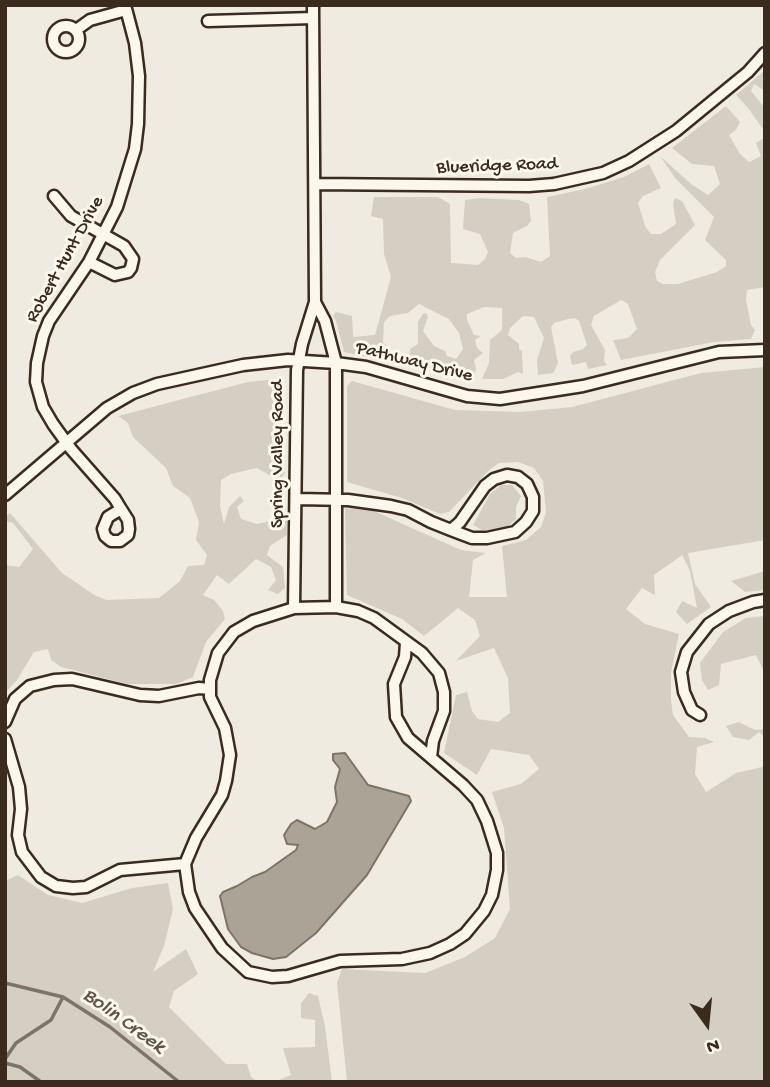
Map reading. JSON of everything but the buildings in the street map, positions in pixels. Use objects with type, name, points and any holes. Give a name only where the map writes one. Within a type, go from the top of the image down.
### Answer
[{"type":"street","name":"Spring Valley Road","points":[[294,608],[297,499],[295,396],[299,361],[315,302],[313,5]]},
{"type":"street","points":[[76,30],[90,20],[126,8]]},
{"type":"street","name":"Robert Hunt Drive","points":[[121,509],[66,441],[43,407],[36,382],[40,344],[49,321],[89,262],[128,179],[138,124],[139,76],[135,43],[126,8]]},
{"type":"street","points":[[208,20],[313,18]]},
{"type":"street","name":"Blueridge Road","points":[[315,184],[529,186],[554,184],[603,173],[629,161],[684,125],[748,72],[765,53]]},
{"type":"street","points":[[54,196],[71,216],[124,246],[131,254],[131,268],[123,274],[114,275],[89,262]]},
{"type":"street","name":"Spring Valley Road","points":[[315,302],[325,321],[337,363],[335,607]]},
{"type":"street","name":"Pathway Drive","points":[[5,495],[107,408],[157,384],[243,365],[299,361],[337,363],[366,367],[467,396],[500,399],[583,386],[719,352],[765,350]]},
{"type":"street","points":[[297,499],[391,506],[408,510],[451,530],[472,538],[502,537],[515,532],[533,511],[533,497],[527,484],[517,477],[507,475],[494,479],[485,486],[460,522],[451,530]]},
{"type":"street","points":[[700,715],[692,710],[684,692],[681,672],[687,652],[709,624],[729,611],[753,601],[765,600]]},
{"type":"street","points":[[406,642],[405,657],[394,684],[396,717],[408,738],[477,800],[494,838],[498,870],[492,895],[477,922],[450,944],[430,953],[402,959],[340,961],[280,977],[259,976],[248,972],[233,960],[211,935],[195,908],[184,864],[222,795],[229,767],[230,755],[225,728],[210,689],[213,664],[234,632],[272,614],[294,608],[335,607],[358,611],[374,618],[406,642],[432,662],[439,673],[443,685],[444,711],[433,741],[431,757]]},
{"type":"street","points":[[5,722],[15,699],[30,686],[54,680],[72,679],[140,695],[159,696],[200,688],[210,689]]},
{"type":"street","points":[[5,739],[19,787],[18,835],[22,852],[41,877],[56,886],[86,887],[120,870],[184,864]]},
{"type":"shaded area","points":[[765,70],[765,91],[754,84],[751,91],[765,108],[765,132],[736,95]]},
{"type":"shaded area","points":[[726,106],[740,122],[736,130],[729,135],[740,154],[749,162],[761,156],[756,143],[765,137],[765,287],[747,290],[746,300],[751,325],[755,330],[751,339],[714,342],[621,360],[613,340],[628,338],[637,329],[628,304],[621,300],[594,316],[591,325],[605,350],[604,361],[607,365],[588,369],[586,362],[572,365],[570,356],[573,352],[587,345],[579,321],[575,318],[568,319],[554,323],[551,327],[558,363],[555,370],[553,373],[538,375],[537,360],[544,338],[534,317],[523,316],[510,328],[508,335],[519,344],[522,351],[523,374],[518,372],[503,379],[482,379],[489,363],[490,340],[502,330],[502,308],[484,307],[467,314],[474,335],[481,336],[475,340],[477,348],[483,353],[474,360],[476,369],[473,379],[439,374],[430,368],[408,364],[410,349],[418,344],[418,322],[426,313],[428,317],[423,331],[434,346],[456,359],[463,349],[459,333],[449,319],[419,304],[408,313],[390,316],[384,322],[383,342],[391,350],[390,362],[344,352],[333,316],[336,312],[352,316],[353,337],[375,335],[391,277],[384,254],[383,219],[371,216],[374,197],[438,197],[450,204],[451,263],[478,265],[488,252],[480,234],[463,229],[465,200],[519,200],[529,204],[531,221],[513,233],[510,253],[516,258],[525,257],[541,262],[550,256],[547,197],[624,177],[649,164],[661,188],[643,196],[638,203],[645,226],[651,234],[661,234],[676,224],[673,204],[675,198],[682,201],[695,225],[660,260],[655,272],[657,281],[663,284],[678,284],[717,272],[726,266],[726,260],[705,240],[714,217],[675,178],[660,156],[691,184],[708,195],[720,184],[714,166],[692,164],[672,148]]},
{"type":"shaded area","points":[[765,367],[765,540],[688,553],[695,584],[711,607],[687,624],[676,612],[682,601],[697,608],[690,571],[682,555],[654,575],[655,595],[642,588],[626,609],[645,624],[679,634],[671,672],[673,715],[689,737],[705,738],[714,742],[697,747],[695,774],[706,792],[736,773],[765,764],[765,1082],[347,1082],[337,983],[342,969],[425,973],[465,957],[495,938],[510,909],[504,828],[492,792],[521,784],[539,769],[529,755],[491,749],[477,775],[444,753],[456,695],[467,692],[472,711],[478,719],[498,722],[510,713],[508,678],[494,648],[456,661],[480,636],[475,620],[458,608],[424,636],[402,619],[347,595],[345,508],[374,511],[461,550],[486,553],[473,560],[469,597],[507,597],[502,546],[526,540],[541,527],[546,512],[543,481],[534,468],[518,462],[499,463],[449,512],[440,514],[402,498],[347,482],[347,386],[352,381],[455,410],[520,412],[572,407],[701,373]]},
{"type":"shaded area","points":[[268,380],[284,386],[281,427],[285,473],[279,481],[257,468],[231,474],[221,480],[220,506],[224,524],[229,507],[240,496],[244,501],[237,507],[241,519],[257,524],[287,517],[287,535],[270,546],[267,555],[283,567],[285,588],[278,594],[268,590],[276,580],[271,567],[256,559],[229,584],[217,575],[203,595],[214,600],[223,611],[225,619],[206,642],[193,677],[176,684],[127,684],[61,667],[51,660],[48,649],[34,652],[17,680],[5,693],[5,565],[19,567],[33,549],[13,523],[5,521],[5,517],[10,513],[62,573],[96,596],[107,600],[159,598],[180,581],[188,566],[204,565],[207,555],[196,540],[199,522],[190,498],[173,486],[166,468],[133,437],[128,423],[118,416],[248,382]]},
{"type":"shaded area","points":[[501,485],[512,485],[521,496],[516,507],[516,519],[505,529],[482,530],[473,525],[490,494]]},
{"type":"shaded area","points":[[765,571],[765,590],[745,592],[731,581]]},
{"type":"shaded area","points":[[765,616],[765,674],[756,655],[721,664],[719,685],[708,690],[702,680],[700,663],[723,632],[746,618]]},
{"type":"shaded area","points":[[739,722],[755,730],[765,729],[765,737],[759,732],[749,740],[733,737],[726,726]]},
{"type":"shaded area","points":[[345,753],[368,785],[409,796],[411,801],[367,875],[316,933],[286,957],[273,959],[252,953],[241,947],[228,929],[220,896],[223,892],[265,872],[296,850],[298,845],[287,844],[284,835],[291,824],[297,820],[315,829],[327,822],[337,802],[335,787],[340,769],[333,760],[333,754]]},
{"type":"shaded area","points":[[18,875],[48,895],[82,903],[132,888],[168,883],[173,909],[164,946],[153,972],[186,949],[198,974],[174,991],[169,1007],[226,1064],[247,1064],[251,1077],[258,1082],[5,1082],[5,881]]},
{"type":"shaded area","points":[[309,993],[318,996],[332,1082],[274,1082],[291,1075],[283,1048],[315,1047],[315,1020],[301,1018],[301,1003]]},
{"type":"waterway","name":"Bolin Creek","points":[[5,983],[63,997],[110,1027],[179,1082]]},
{"type":"waterway","points":[[5,1059],[16,1043],[51,1020],[63,997]]},
{"type":"waterway","points":[[5,1063],[20,1067],[41,1082]]}]
